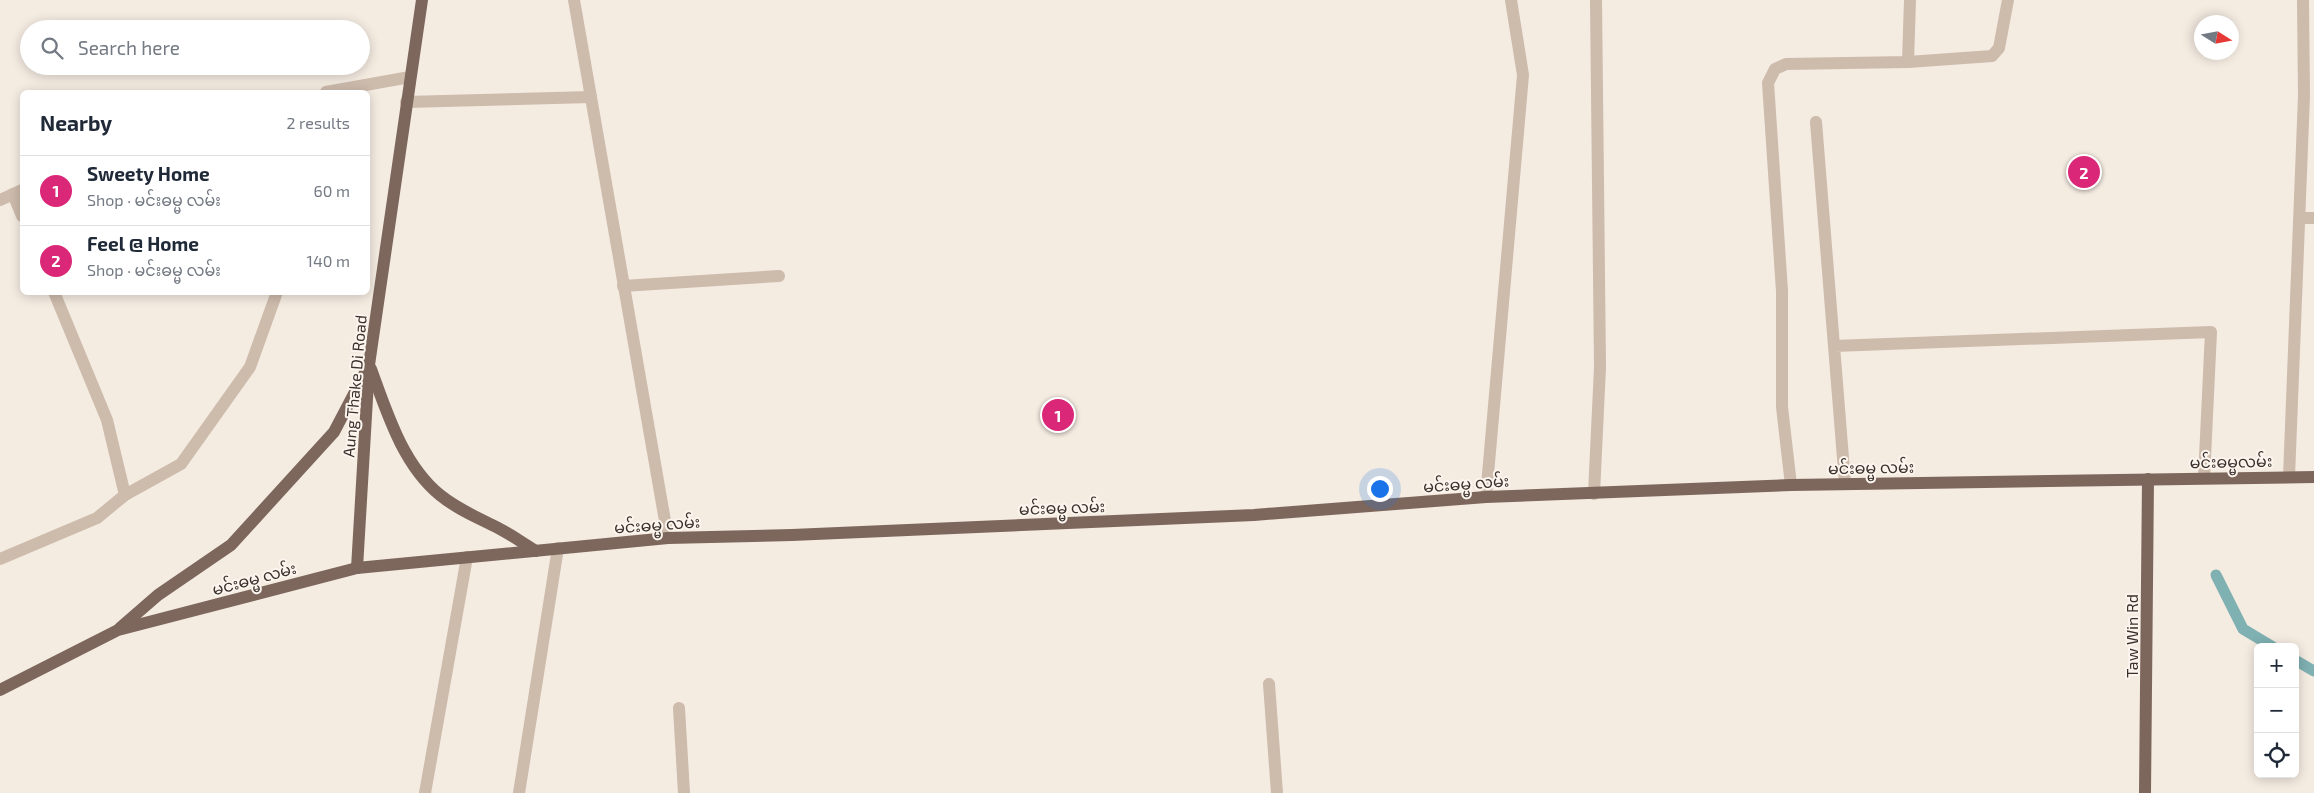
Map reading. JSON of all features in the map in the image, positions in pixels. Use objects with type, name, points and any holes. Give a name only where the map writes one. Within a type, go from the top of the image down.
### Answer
[{"type":"main road","name":"Aung Thake Di Road","points":[[357,568],[369,365],[422,0]]},
{"type":"main road","points":[[369,365],[394,431],[416,468],[439,494],[466,514],[491,524],[536,550]]},
{"type":"main road","points":[[118,630],[158,595],[231,545],[334,432],[369,365]]},
{"type":"main road","name":"မင်းဓမ္မလမ်း","points":[[2148,478],[2314,476]]},
{"type":"main road","name":"မင်းဓမ္မ လမ်း","points":[[0,690],[118,630],[357,568],[536,550],[668,538],[811,534],[1254,515],[1486,497],[1845,483],[2148,478]]},
{"type":"main road","name":"Taw Win Rd","points":[[2146,793],[2148,478]]},
{"type":"street","points":[[574,0],[668,538]]},
{"type":"street","points":[[1486,497],[1523,75],[1511,0]]},
{"type":"street","points":[[1594,494],[1600,367],[1596,0]]},
{"type":"street","points":[[1908,62],[1910,0]]},
{"type":"street","points":[[1792,485],[1782,407],[1782,291],[1768,83],[1775,69],[1786,64],[1908,62],[1992,56],[1999,48],[2008,0]]},
{"type":"street","points":[[2289,477],[2304,96],[2303,0]]},
{"type":"street","points":[[337,90],[410,77]]},
{"type":"street","points":[[406,102],[591,97]]},
{"type":"street","points":[[1816,122],[1845,483]]},
{"type":"street","points":[[0,200],[18,192]]},
{"type":"street","points":[[2300,218],[2314,218]]},
{"type":"street","points":[[624,286],[779,276]]},
{"type":"street","points":[[55,295],[107,420],[125,495]]},
{"type":"street","points":[[0,559],[97,518],[125,495],[181,464],[250,367],[276,295]]},
{"type":"street","points":[[1834,346],[2211,332],[2204,478]]},
{"type":"street","points":[[519,793],[558,548]]},
{"type":"street","points":[[425,793],[467,557]]},
{"type":"street","points":[[1269,684],[1276,793]]},
{"type":"street","points":[[679,708],[684,793]]},
{"type":"waterway","points":[[2216,575],[2243,629],[2266,643]]},
{"type":"waterway","points":[[2299,662],[2314,671]]},
{"type":"place","name":"Feel @ Home","points":[[2084,172]]},
{"type":"place","name":"Sweety Home","points":[[1058,415]]}]
